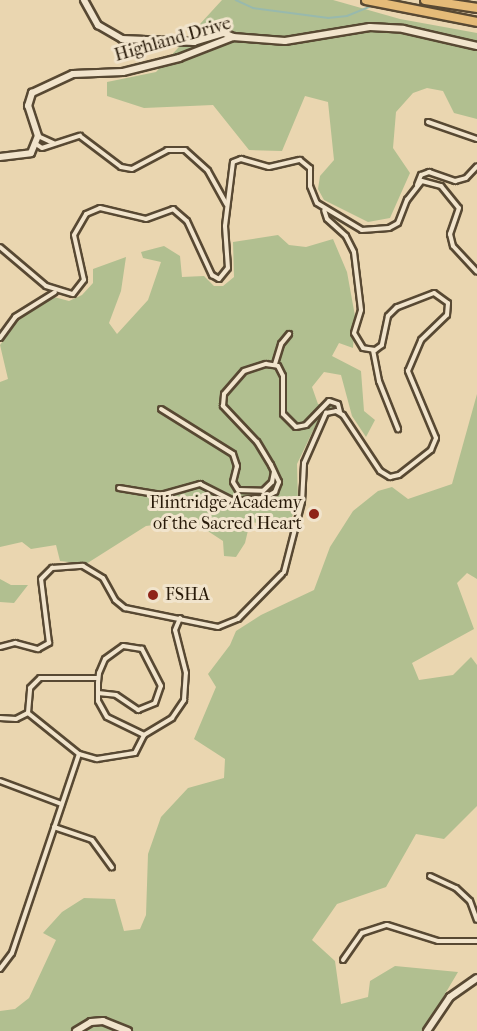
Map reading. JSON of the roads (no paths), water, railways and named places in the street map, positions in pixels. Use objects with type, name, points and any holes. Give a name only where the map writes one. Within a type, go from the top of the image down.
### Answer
[{"type":"highway","points":[[366,0],[418,13],[477,22]]},
{"type":"highway","points":[[425,0],[477,8]]},
{"type":"street","points":[[84,0],[98,25],[122,39],[173,43],[224,33],[233,37]]},
{"type":"street","name":"Highland Drive","points":[[38,136],[29,99],[46,83],[73,74],[123,72],[179,58],[233,37],[285,41],[386,27],[477,46]]},
{"type":"street","points":[[428,122],[477,139]]},
{"type":"street","points":[[0,157],[31,153],[38,136],[53,143]]},
{"type":"street","points":[[36,144],[42,148],[80,136],[121,167],[132,169],[167,150],[185,150],[208,171],[227,205]]},
{"type":"street","points":[[0,247],[56,292],[73,294],[82,287],[84,272],[74,234],[86,214],[100,208],[139,219],[177,210],[206,254],[212,275],[224,277],[228,256],[227,205],[233,162],[241,159],[269,167],[300,160],[310,168],[312,193],[324,210],[327,219],[346,236],[354,252],[360,310],[355,338],[363,348],[373,350],[382,345],[390,312],[430,293],[445,299],[447,315],[421,340],[408,371],[435,427],[434,445],[399,475],[390,477],[380,471],[340,413],[338,404],[329,401],[306,425],[292,424],[283,414],[283,376],[275,364],[280,344],[289,334]]},
{"type":"street","points":[[324,210],[342,216],[362,230],[389,228],[401,219],[421,175],[429,172],[454,181],[466,178],[477,166]]},
{"type":"street","points":[[417,185],[432,181],[457,203],[459,212],[451,240],[462,259],[477,272]]},
{"type":"street","points":[[0,338],[15,317],[56,292]]},
{"type":"street","points":[[373,350],[379,381],[398,429]]},
{"type":"street","points":[[119,488],[161,495],[195,483],[230,500],[254,500],[268,497],[277,489],[274,471],[256,442],[228,415],[222,402],[241,373],[275,364]]},
{"type":"street","points":[[161,409],[233,454],[237,466],[233,482],[238,490],[263,491],[272,482],[274,471]]},
{"type":"street","points":[[0,647],[15,644],[38,649],[47,645],[50,638],[42,579],[48,569],[68,565],[83,566],[102,578],[125,608],[226,626],[283,573],[302,502],[304,463],[324,416],[333,411],[340,413]]},
{"type":"street","points":[[28,713],[79,754],[98,759],[132,754],[140,748],[144,735],[172,718],[184,699],[186,673],[175,630],[180,618]]},
{"type":"street","points":[[98,693],[116,694],[141,710],[155,703],[161,690],[146,656],[132,645],[113,650],[102,664],[98,693],[99,706],[107,717],[144,735]]},
{"type":"street","points":[[28,713],[30,688],[37,679],[99,678]]},
{"type":"street","points":[[0,718],[16,720],[28,713]]},
{"type":"street","points":[[0,969],[12,953],[79,754]]},
{"type":"street","points":[[0,781],[62,804]]},
{"type":"street","points":[[54,827],[92,840],[112,868]]},
{"type":"street","points":[[430,876],[456,888],[470,901],[477,920]]},
{"type":"street","points":[[343,960],[362,933],[387,925],[438,941],[477,941]]},
{"type":"street","points":[[426,1031],[450,997],[477,978]]},
{"type":"street","points":[[76,1031],[91,1022],[103,1021],[128,1031]]},
{"type":"waterway","points":[[236,0],[253,8],[328,18],[347,16],[374,5]]},
{"type":"place","name":"Flintridge Academy of the Sacred Heart","points":[[314,514]]},
{"type":"place","name":"FSHA","points":[[153,595]]}]
